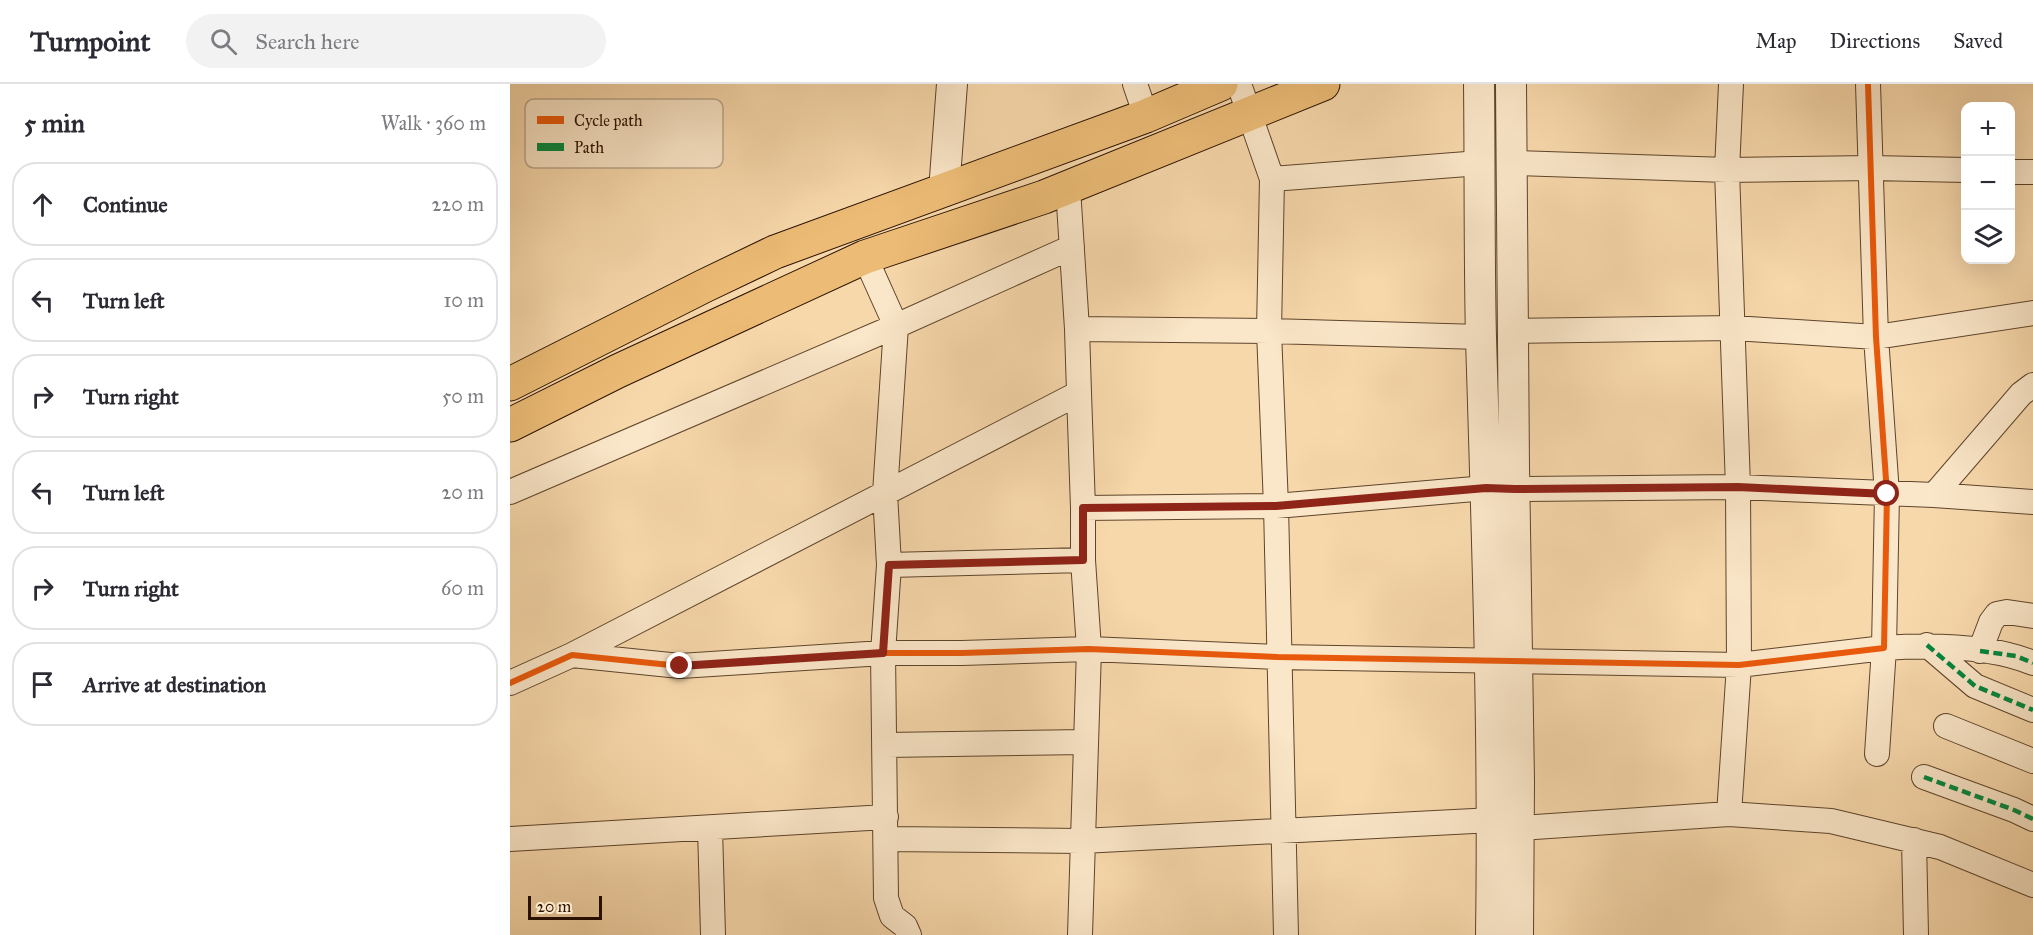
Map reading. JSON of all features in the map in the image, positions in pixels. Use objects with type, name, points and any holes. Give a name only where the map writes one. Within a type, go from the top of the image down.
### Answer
[{"type":"main road","points":[[510,384],[775,252],[1146,116],[1221,84]]},
{"type":"main road","points":[[510,425],[618,371],[865,257],[1068,188],[1244,99],[1323,84]]},
{"type":"street","points":[[944,191],[952,84]]},
{"type":"street","points":[[1134,84],[1146,116]]},
{"type":"street","points":[[1479,84],[1481,337],[1500,489],[1506,824],[1518,935]]},
{"type":"street","points":[[1500,489],[1513,331],[1511,84]]},
{"type":"street","points":[[1729,814],[1739,664],[1738,487],[1727,170],[1731,84]]},
{"type":"street","points":[[1868,84],[1876,337],[1887,494],[1884,648],[1877,754]]},
{"type":"street","points":[[1244,99],[1272,179],[1269,331],[1276,506],[1286,935]]},
{"type":"street","points":[[1272,179],[1480,163]]},
{"type":"street","points":[[1513,163],[1727,170],[1872,168],[1961,170]]},
{"type":"street","points":[[2015,172],[2033,172]]},
{"type":"street","points":[[1068,188],[1077,329],[1083,560],[1089,649],[1080,935]]},
{"type":"street","points":[[510,492],[896,326],[1072,247]]},
{"type":"street","points":[[865,257],[896,326],[885,493],[889,565],[883,653],[886,745],[886,898],[892,916],[905,926],[909,935]]},
{"type":"street","points":[[1513,331],[1734,328],[1876,337],[2033,313]]},
{"type":"street","points":[[1077,329],[1269,331],[1481,337]]},
{"type":"street","points":[[1934,495],[2020,394],[2033,385]]},
{"type":"street","points":[[510,683],[572,655],[1079,393]]},
{"type":"street","points":[[1083,508],[1276,506],[1500,489],[1738,487],[1934,495],[2033,502]]},
{"type":"street","points":[[889,565],[1083,560]]},
{"type":"street","points":[[1980,651],[1996,614],[2007,612],[2033,616]]},
{"type":"street","points":[[572,655],[680,666],[883,653],[1089,649],[1278,657],[1739,664],[1928,645],[2016,656],[2033,663]]},
{"type":"street","points":[[1928,645],[1975,686],[2033,710]]},
{"type":"street","points":[[1946,726],[2033,761]]},
{"type":"street","points":[[886,745],[1085,742]]},
{"type":"street","points":[[1924,777],[2033,819]]},
{"type":"street","points":[[510,839],[710,828],[886,828],[1082,841],[1729,814],[1831,820],[1940,847],[2033,885]]},
{"type":"street","points":[[1491,935],[1506,824]]},
{"type":"street","points":[[710,828],[713,935]]},
{"type":"street","points":[[1914,840],[1916,935]]},
{"type":"marked path","points":[[1927,645],[1975,686],[2033,710]]},
{"type":"marked path","points":[[1980,651],[2016,656],[2033,663]]},
{"type":"marked path","points":[[1924,777],[2033,819]]},
{"type":"cycle path","points":[[510,683],[572,655],[680,666],[883,653],[1089,649],[1278,657],[1739,665],[1884,648],[1887,494],[1876,337],[1868,84]]},
{"type":"route","points":[[680,666],[883,653],[889,565],[1083,560],[1083,508],[1276,506],[1486,488],[1738,487],[1887,494]]}]
